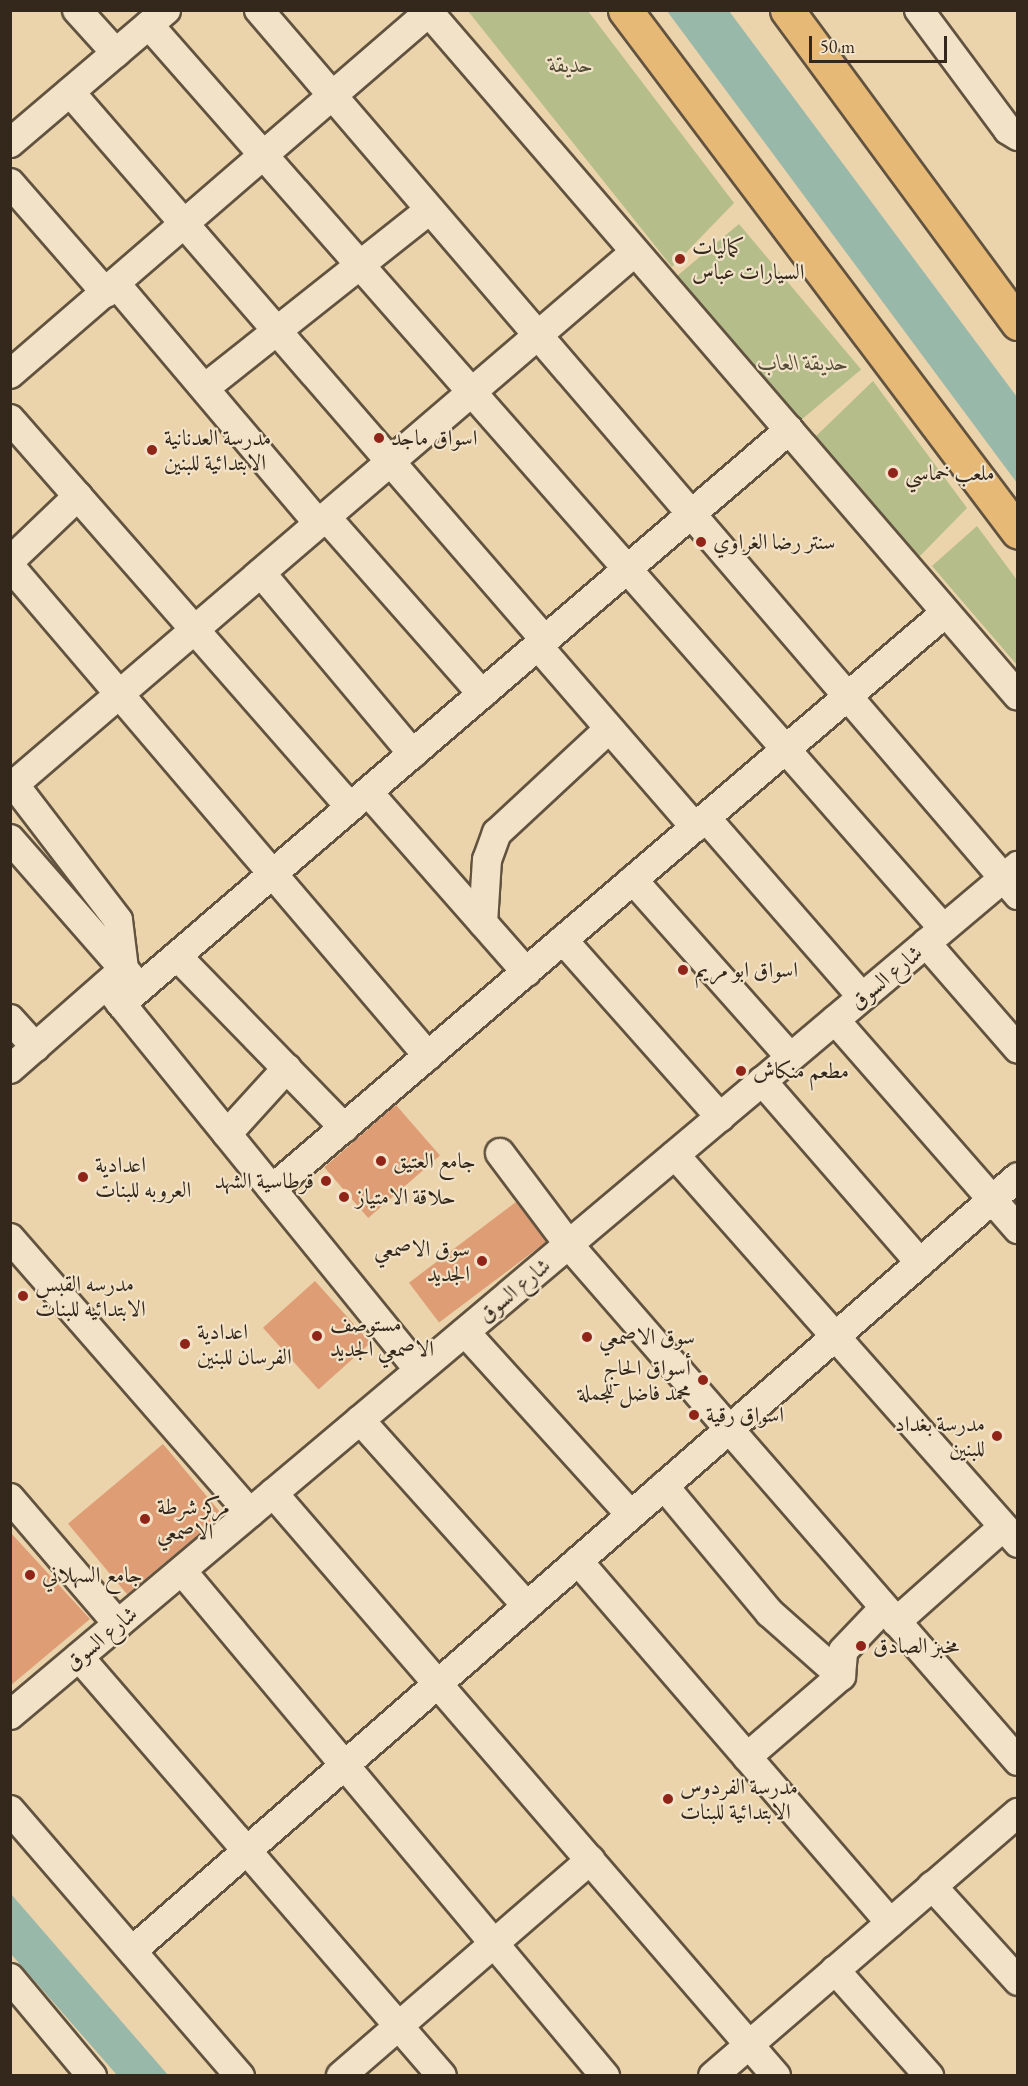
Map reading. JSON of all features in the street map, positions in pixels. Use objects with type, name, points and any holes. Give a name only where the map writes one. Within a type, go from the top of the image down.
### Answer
[{"type":"main road","points":[[625,10],[1017,532]]},
{"type":"main road","points":[[787,10],[1017,323]]},
{"type":"street","points":[[77,10],[116,53]]},
{"type":"street","points":[[259,10],[847,697],[1013,880]]},
{"type":"street","points":[[919,10],[1012,123]]},
{"type":"street","points":[[10,374],[428,11],[1017,696]]},
{"type":"street","points":[[10,143],[157,18],[263,156],[786,749],[934,936],[1017,1049]]},
{"type":"street","points":[[70,92],[186,223],[276,331],[392,461],[609,729],[862,997]]},
{"type":"street","points":[[10,183],[206,387],[322,520],[482,694]]},
{"type":"street","points":[[206,387],[429,210]]},
{"type":"street","points":[[123,986],[118,920],[16,775],[120,694],[635,252]]},
{"type":"street","points":[[10,419],[196,629],[359,800],[483,923],[526,972]]},
{"type":"street","points":[[10,1069],[35,1047],[123,986],[177,956],[789,430]]},
{"type":"street","points":[[10,561],[78,496]]},
{"type":"street","points":[[10,566],[428,1056]]},
{"type":"street","points":[[261,573],[412,754]]},
{"type":"street","points":[[272,1189],[945,613]]},
{"type":"street","points":[[483,923],[487,860],[497,833],[609,729]]},
{"type":"street","points":[[10,839],[123,986],[227,1134],[419,1370]]},
{"type":"street","points":[[633,880],[790,1057]]},
{"type":"street","name":"شارع السوق","points":[[10,1715],[934,936],[1013,880]]},
{"type":"street","points":[[563,940],[720,1117]]},
{"type":"street","points":[[177,956],[344,1128]]},
{"type":"street","points":[[10,1019],[35,1047]]},
{"type":"street","points":[[835,1020],[1017,1229]]},
{"type":"street","points":[[227,1134],[286,1068]]},
{"type":"street","points":[[762,1081],[920,1263]]},
{"type":"street","points":[[500,1153],[569,1245],[1017,1761]]},
{"type":"street","points":[[675,1155],[837,1335],[1010,1535],[890,1615],[843,1651],[841,1676],[747,1757]]},
{"type":"street","points":[[132,1951],[1017,1177]]},
{"type":"street","points":[[10,1239],[250,1513]]},
{"type":"street","points":[[465,1332],[631,1515]]},
{"type":"street","points":[[360,1420],[527,1606]]},
{"type":"street","points":[[664,1486],[770,1613],[841,1676]]},
{"type":"street","points":[[273,1493],[776,2076]]},
{"type":"street","points":[[10,1498],[118,1624]]},
{"type":"street","points":[[578,1561],[890,1923]]},
{"type":"street","points":[[182,1571],[605,2076]]},
{"type":"street","points":[[79,1657],[442,2076]]},
{"type":"street","points":[[10,1810],[240,2076]]},
{"type":"street","points":[[713,2076],[1017,1813]]},
{"type":"street","points":[[341,2076],[590,1860]]},
{"type":"street","points":[[933,1886],[1017,1981]]},
{"type":"street","points":[[835,1970],[928,2076]]},
{"type":"street","points":[[10,1978],[93,2076]]},
{"type":"green space","name":"حديقة","points":[[468,11],[588,11],[734,203],[672,267]]},
{"type":"green space","name":"حديقة العاب","points":[[739,224],[861,370],[798,422],[676,277]]},
{"type":"green space","name":"ملعب خماسي","points":[[873,381],[967,508],[918,558],[813,439]]},
{"type":"green space","points":[[977,526],[1017,580],[1017,665],[932,566]]},
{"type":"shaded area","points":[[667,11],[729,11],[1017,397],[1017,483]]},
{"type":"shaded area","points":[[10,1894],[168,2075],[117,2075],[11,1954]]},
{"type":"building","name":"جامع العتيق","points":[[396,1105],[440,1156],[368,1218],[324,1167]]},
{"type":"building","name":"سوق الاصمعي الجديد","points":[[516,1202],[546,1242],[439,1323],[409,1283]]},
{"type":"building","name":"مستوصف الاصمعي الجديد","points":[[315,1281],[371,1343],[319,1390],[263,1328]]},
{"type":"building","name":"مركز شرطة الاصمعي","points":[[163,1444],[222,1514],[127,1594],[68,1524]]},
{"type":"building","name":"جامع السهلاني","points":[[10,1532],[90,1619],[10,1686]]},
{"type":"place","name":"كماليات السيارات عباس","points":[[680,259]]},
{"type":"place","name":"اسواق ماجد","points":[[379,438]]},
{"type":"place","name":"مدرسة العدنانية الابتدائية للبنين","points":[[152,450]]},
{"type":"place","name":"ملعب خماسي","points":[[893,473]]},
{"type":"place","name":"سنتر رضا الغراوي","points":[[701,542]]},
{"type":"place","name":"اسواق ابو مريم","points":[[683,970]]},
{"type":"place","name":"مطعم منكاش","points":[[741,1071]]},
{"type":"place","name":"جامع العتيق","points":[[381,1161]]},
{"type":"place","name":"اعدادية العروبه للبنات","points":[[83,1177]]},
{"type":"place","name":"قرطاسية الشهد","points":[[326,1181]]},
{"type":"place","name":"حلاقة الامتياز","points":[[344,1197]]},
{"type":"place","name":"سوق الاصمعي الجديد","points":[[482,1261]]},
{"type":"place","name":"مدرسه القبس الابتدائيه للبنات","points":[[23,1296]]},
{"type":"place","name":"مستوصف الاصمعي الجديد","points":[[317,1336]]},
{"type":"place","name":"سوق الاصمعي","points":[[587,1337]]},
{"type":"place","name":"اعدادية الفرسان للبنين","points":[[185,1344]]},
{"type":"place","name":"أسواق الحاج محمد فاضل للجملة","points":[[703,1380]]},
{"type":"place","name":"اسواق رقية","points":[[694,1415]]},
{"type":"place","name":"مدرسة بغداد للبنين","points":[[997,1436]]},
{"type":"place","name":"مركز شرطة الاصمعي","points":[[145,1519]]},
{"type":"place","name":"جامع السهلاني","points":[[30,1575]]},
{"type":"place","name":"مخبز الصادق","points":[[861,1646]]},
{"type":"place","name":"مدرسة الفردوس الابتدائية للبنات","points":[[668,1799]]}]
